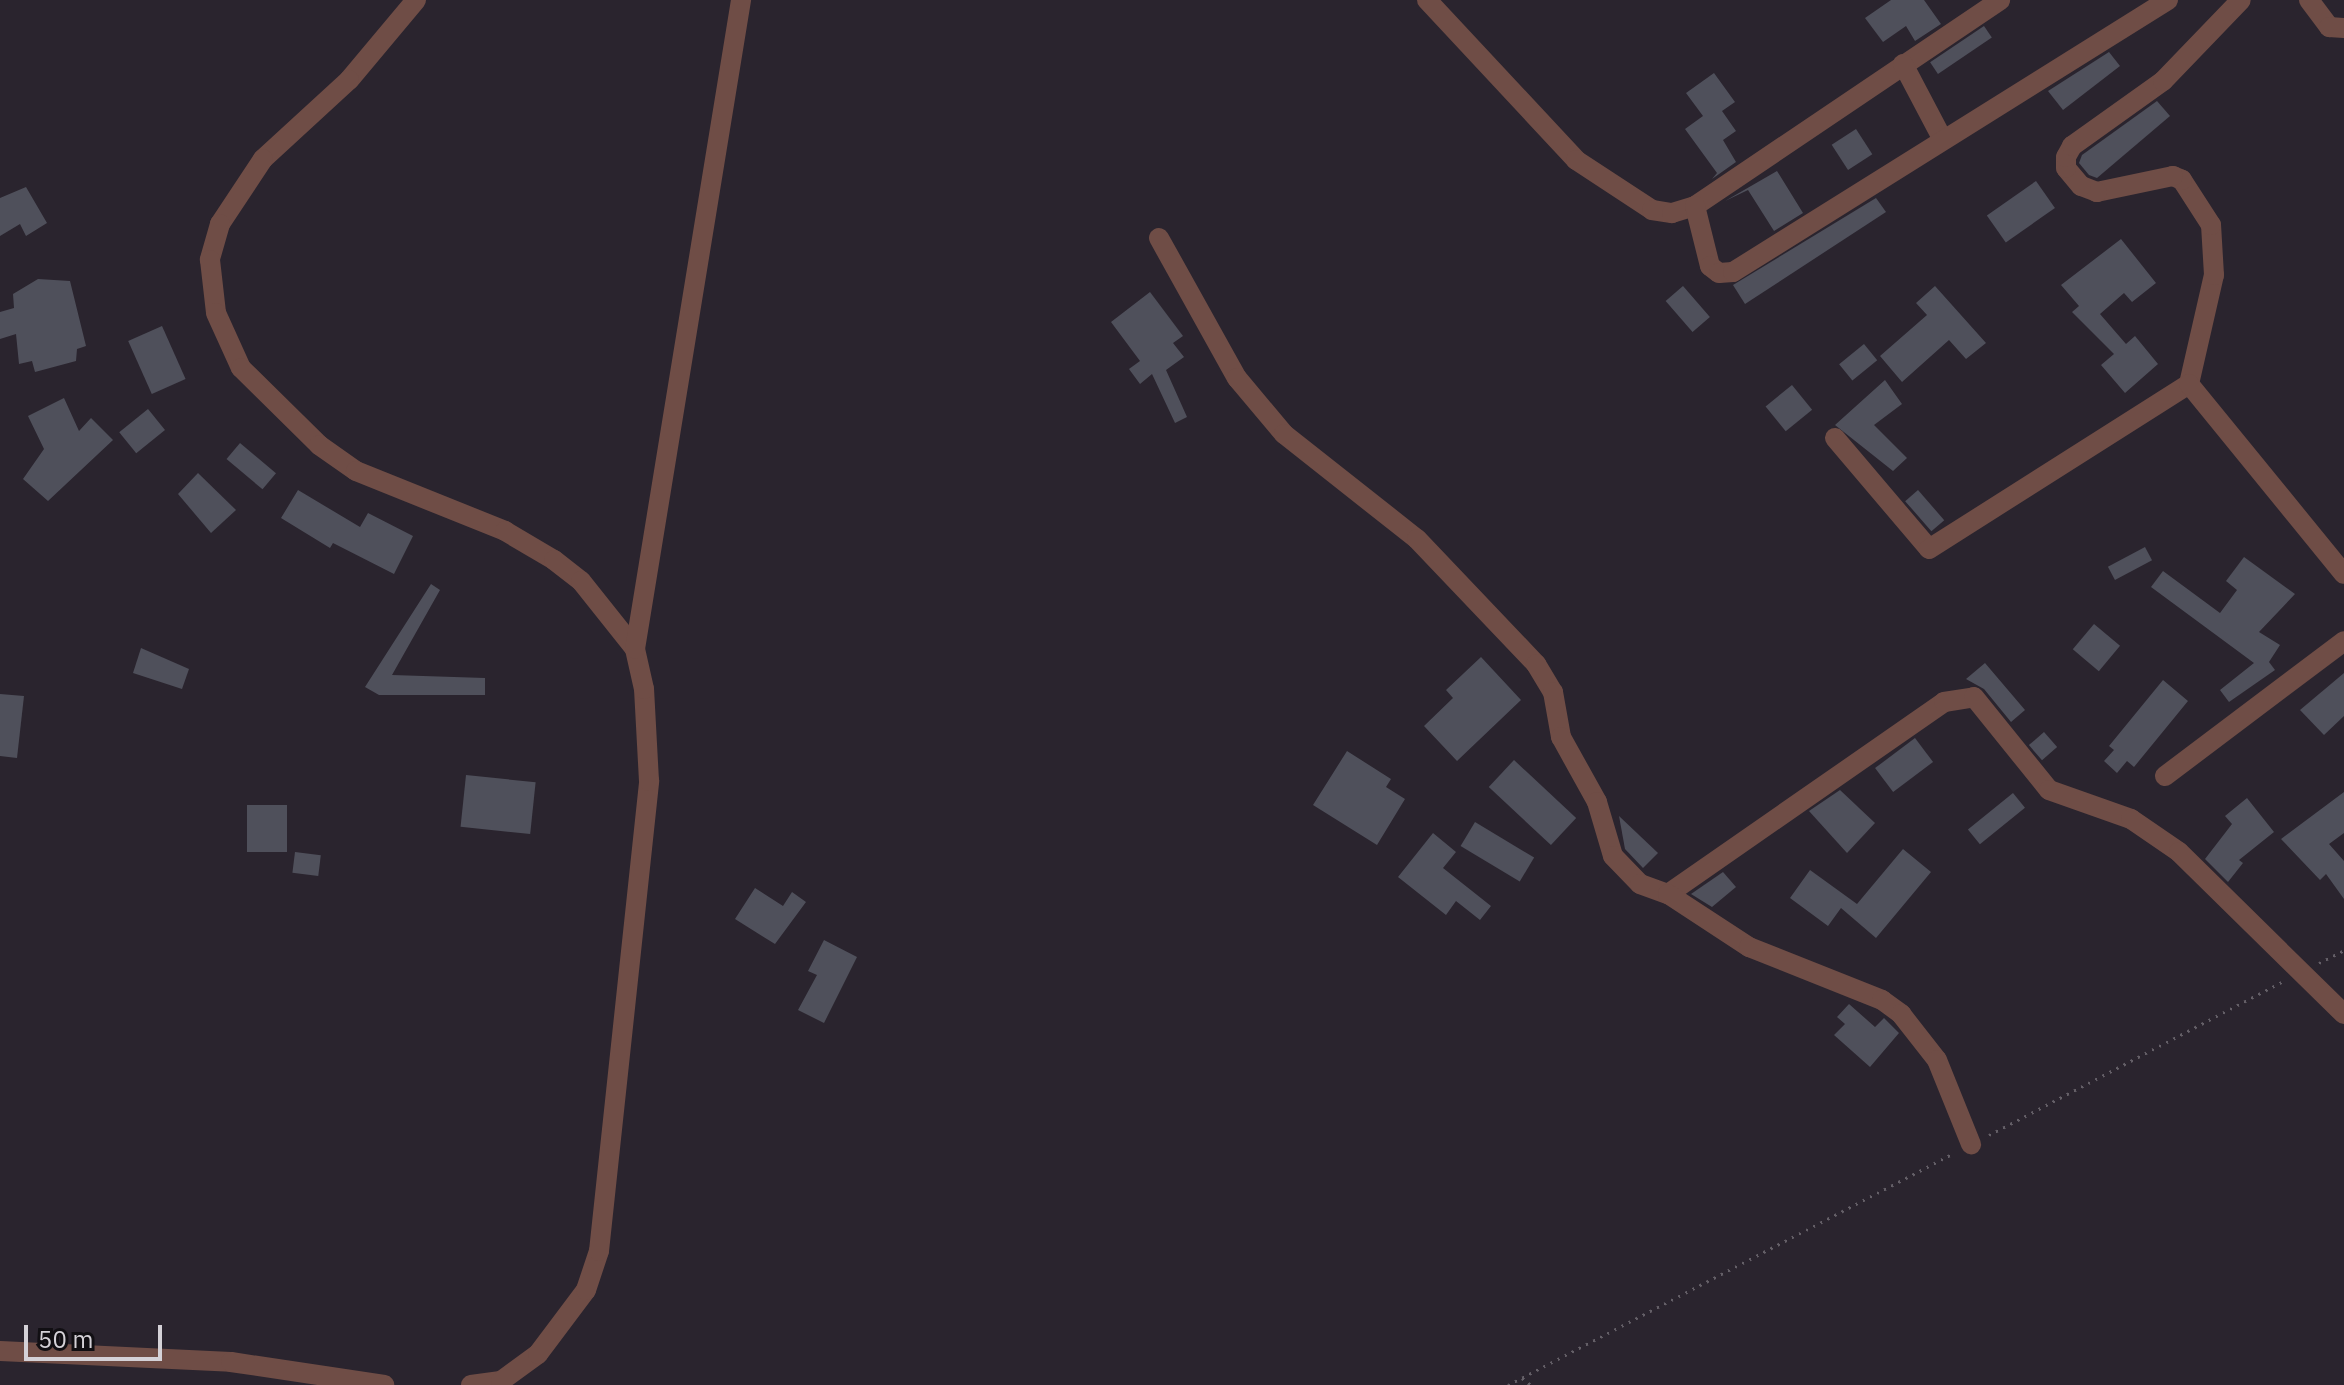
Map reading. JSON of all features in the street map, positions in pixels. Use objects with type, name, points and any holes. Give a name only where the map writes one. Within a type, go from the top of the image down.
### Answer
[{"type":"street","points":[[416,0],[349,80],[263,159],[220,224],[210,260],[216,313],[241,368],[319,445],[356,471],[505,531],[554,560],[581,581],[635,649]]},
{"type":"street","points":[[471,1385],[501,1381],[538,1354],[586,1290],[599,1251],[649,781],[644,689],[635,649],[741,0]]},
{"type":"street","points":[[1427,0],[1576,160],[1652,210],[1672,213],[1695,206],[2000,0]]},
{"type":"street","points":[[1695,206],[1710,266],[1719,273],[1733,272],[1942,138],[2168,0]]},
{"type":"street","points":[[1835,438],[1929,549],[2189,384],[2214,275],[2211,225],[2182,180],[2173,176],[2097,192],[2081,186],[2066,168],[2066,157],[2072,146],[2163,81],[2241,0]]},
{"type":"street","points":[[2309,0],[2329,27],[2344,28]]},
{"type":"street","points":[[1903,64],[1942,138]]},
{"type":"street","points":[[1159,238],[1237,378],[1284,434],[1417,539],[1536,664],[1553,692],[1561,737],[1597,802],[1613,856],[1640,884],[1668,894],[1749,947],[1882,1000],[1901,1014],[1937,1060],[1971,1144]]},
{"type":"street","points":[[2189,384],[2344,574]]},
{"type":"street","points":[[2165,776],[2344,641]]},
{"type":"street","points":[[1668,894],[1944,702],[1974,697],[2049,790],[2131,819],[2179,852],[2344,1014]]},
{"type":"street","points":[[0,1351],[231,1362],[384,1385]]},
{"type":"path","points":[[1508,1385],[2344,950]]},
{"type":"path","points":[[1522,1378],[1531,1385]]},
{"type":"building","points":[[1891,0],[1924,0],[1941,24],[1915,41],[1906,26],[1883,42],[1865,18]]},
{"type":"building","points":[[1984,26],[1992,38],[1938,74],[1930,62]]},
{"type":"building","points":[[2109,52],[2120,66],[2063,110],[2048,91]]},
{"type":"building","points":[[1714,73],[1735,102],[1722,111],[1736,131],[1723,140],[1736,162],[1712,179],[1717,173],[1685,129],[1703,116],[1686,93]]},
{"type":"building","points":[[2157,101],[2170,116],[2097,178],[2089,175],[2079,163],[2082,155]]},
{"type":"building","points":[[1856,129],[1872,154],[1848,170],[1832,145]]},
{"type":"building","points":[[1777,171],[1803,213],[1774,231],[1748,190],[1725,201]]},
{"type":"building","points":[[2036,181],[2055,208],[2006,242],[1987,215]]},
{"type":"building","points":[[26,187],[47,223],[26,236],[20,224],[0,236],[0,198]]},
{"type":"building","points":[[1876,198],[1886,212],[1745,304],[1733,285]]},
{"type":"building","points":[[2121,239],[2156,283],[2132,302],[2124,293],[2100,314],[2126,344],[2135,336],[2158,364],[2125,393],[2101,365],[2114,354],[2072,312],[2079,306],[2061,285]]},
{"type":"building","points":[[38,279],[70,281],[86,346],[77,349],[76,361],[35,372],[32,361],[19,364],[16,334],[0,339],[0,312],[14,308],[13,294]]},
{"type":"building","points":[[1683,286],[1710,317],[1693,332],[1666,301]]},
{"type":"building","points":[[1935,286],[1986,343],[1966,359],[1949,340],[1902,382],[1880,356],[1927,315],[1916,303]]},
{"type":"building","points":[[1150,292],[1183,336],[1173,343],[1184,357],[1166,370],[1187,417],[1175,423],[1152,374],[1140,384],[1129,369],[1140,361],[1111,322]]},
{"type":"building","points":[[162,326],[186,379],[152,394],[128,341]]},
{"type":"building","points":[[1864,344],[1877,360],[1852,380],[1839,364]]},
{"type":"building","points":[[1885,380],[1902,404],[1874,425],[1907,458],[1893,471],[1835,425]]},
{"type":"building","points":[[1792,385],[1812,410],[1786,431],[1766,406]]},
{"type":"building","points":[[64,398],[79,431],[91,418],[113,440],[48,501],[23,479],[44,449],[28,416]]},
{"type":"building","points":[[148,409],[165,430],[136,453],[119,432]]},
{"type":"building","points":[[240,443],[276,473],[263,489],[227,459]]},
{"type":"building","points":[[198,473],[236,510],[211,533],[178,494]]},
{"type":"building","points":[[298,490],[360,527],[368,513],[413,536],[394,574],[333,543],[330,548],[281,518]]},
{"type":"building","points":[[1918,490],[1944,520],[1931,531],[1905,501]]},
{"type":"building","points":[[2145,547],[2152,560],[2115,580],[2108,567]]},
{"type":"building","points":[[2244,557],[2295,594],[2259,632],[2280,645],[2269,662],[2275,670],[2229,702],[2220,690],[2254,663],[2151,587],[2163,571],[2220,613],[2237,590],[2226,581]]},
{"type":"building","points":[[431,584],[440,590],[392,675],[485,678],[485,695],[379,695],[365,687]]},
{"type":"building","points":[[2094,624],[2120,646],[2099,671],[2073,649]]},
{"type":"building","points":[[141,648],[189,669],[182,689],[133,673]]},
{"type":"building","points":[[1481,657],[1521,700],[1457,761],[1424,726],[1453,698],[1446,690]]},
{"type":"building","points":[[1985,663],[2025,710],[2011,722],[1984,689],[1966,679]]},
{"type":"building","points":[[2344,673],[2344,716],[2324,735],[2300,710]]},
{"type":"building","points":[[2163,680],[2188,701],[2134,767],[2127,761],[2117,773],[2104,761],[2114,750],[2109,746]]},
{"type":"building","points":[[0,694],[24,696],[17,758],[0,756]]},
{"type":"building","points":[[2044,732],[2057,747],[2042,760],[2029,745]]},
{"type":"building","points":[[1915,738],[1933,762],[1893,792],[1875,768]]},
{"type":"building","points":[[1347,751],[1391,779],[1386,787],[1405,799],[1377,845],[1313,805]]},
{"type":"building","points":[[1514,760],[1576,818],[1551,845],[1489,787]]},
{"type":"building","points":[[466,775],[536,782],[530,834],[461,827]]},
{"type":"building","points":[[1840,790],[1875,823],[1847,853],[1809,811]]},
{"type":"building","points":[[2344,792],[2344,833],[2329,844],[2344,861],[2344,899],[2326,874],[2320,880],[2281,839]]},
{"type":"building","points":[[2013,793],[2025,808],[1980,844],[1968,830]]},
{"type":"building","points":[[2247,798],[2274,832],[2239,860],[2243,863],[2228,882],[2205,859],[2232,824],[2225,816]]},
{"type":"building","points":[[247,805],[287,805],[287,852],[247,852]]},
{"type":"building","points":[[1619,816],[1658,853],[1643,868],[1625,849]]},
{"type":"building","points":[[1475,822],[1534,858],[1520,882],[1461,846]]},
{"type":"building","points":[[1433,833],[1456,852],[1443,868],[1491,906],[1480,920],[1456,901],[1446,915],[1398,877]]},
{"type":"building","points":[[1903,849],[1931,872],[1876,938],[1841,908],[1828,926],[1790,898],[1810,870],[1857,904]]},
{"type":"building","points":[[295,852],[321,855],[318,876],[292,873]]},
{"type":"building","points":[[1723,872],[1736,887],[1712,907],[1691,894]]},
{"type":"building","points":[[755,888],[783,906],[792,892],[806,902],[775,944],[735,919]]},
{"type":"building","points":[[824,940],[857,957],[824,1023],[798,1010],[817,975],[808,971]]},
{"type":"building","points":[[1849,1004],[1875,1027],[1884,1018],[1899,1033],[1870,1067],[1834,1035],[1845,1024],[1837,1017]]}]
